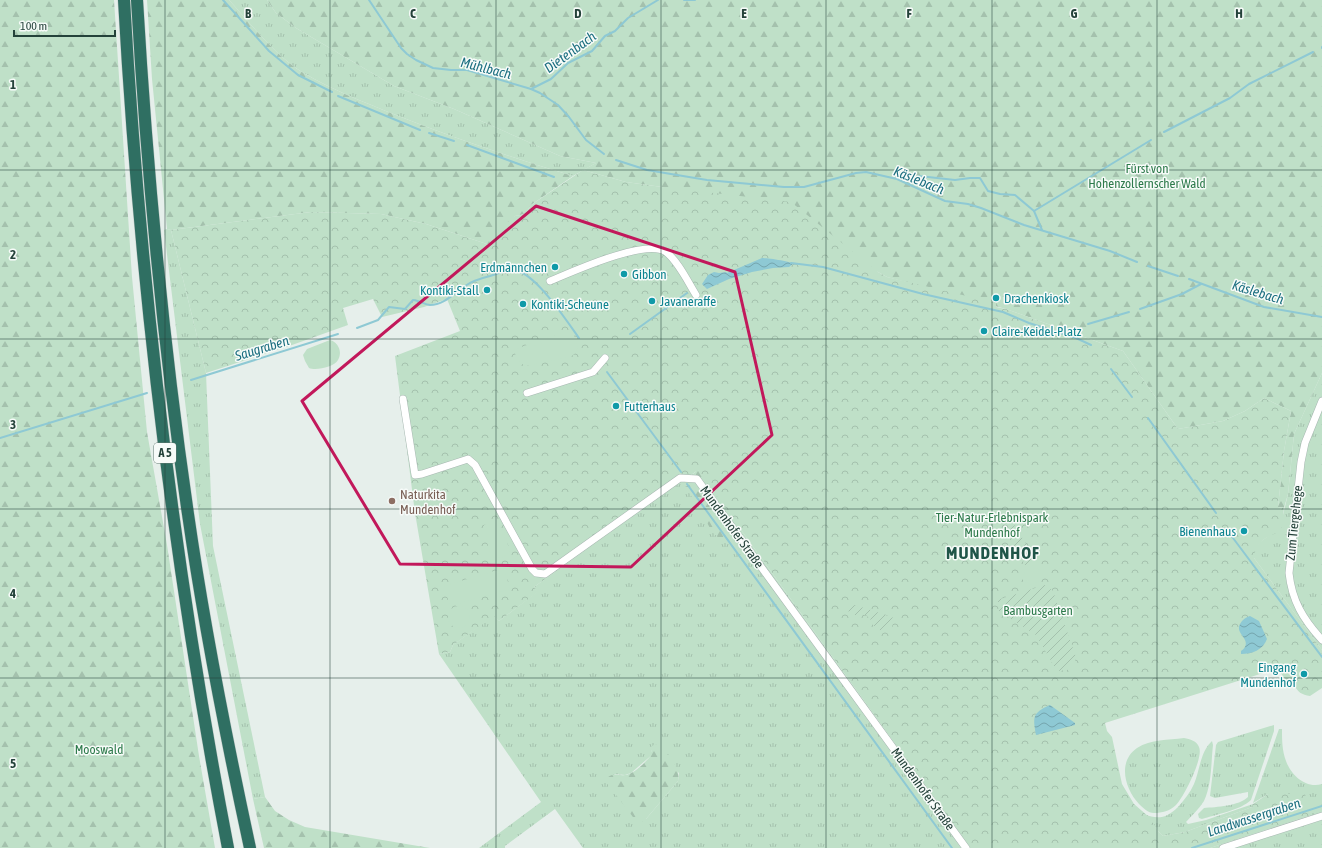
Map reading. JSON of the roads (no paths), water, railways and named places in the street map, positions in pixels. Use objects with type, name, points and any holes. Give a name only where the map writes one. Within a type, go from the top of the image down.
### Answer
[{"type":"highway","name":"A 5","points":[[124,0],[137,196],[158,398],[174,520],[198,678],[228,848]]},
{"type":"highway","name":"A 5","points":[[137,0],[154,244],[186,500],[214,670],[250,848]]},
{"type":"street","points":[[550,281],[600,261],[640,250],[658,249],[670,256],[696,295]]},
{"type":"street","points":[[527,393],[593,372],[605,358]]},
{"type":"street","name":"Mundenhofer Straße","points":[[403,399],[415,475],[468,459],[475,465],[532,569],[536,573],[545,574],[680,478],[697,479],[966,848]]},
{"type":"street","name":"Zum Tiergehege","points":[[1322,401],[1305,443],[1301,462],[1289,573],[1291,588],[1297,605],[1305,619],[1322,640]]},
{"type":"street","points":[[1223,848],[1322,816]]},
{"type":"water","points":[[762,258],[793,264],[789,267],[752,272],[729,279],[707,289],[702,284],[708,275],[714,272],[727,273]]},
{"type":"water","points":[[1250,616],[1259,621],[1267,639],[1263,646],[1257,651],[1241,654],[1241,651],[1245,648],[1246,644],[1240,632],[1239,625],[1243,620]]},
{"type":"water","points":[[1050,705],[1075,723],[1075,725],[1036,735],[1034,724],[1035,716],[1037,713]]},
{"type":"waterway","points":[[223,0],[269,51],[298,75],[332,92]]},
{"type":"waterway","name":"Mühlbach","points":[[369,0],[401,48],[416,60],[433,68],[467,70],[540,93],[558,105],[586,140],[604,154]]},
{"type":"waterway","name":"Dietenbach","points":[[531,89],[551,79],[568,63],[592,51],[605,36],[615,31],[628,18],[658,0]]},
{"type":"waterway","points":[[684,0],[695,0]]},
{"type":"waterway","points":[[1164,132],[1230,98],[1249,84],[1313,52]]},
{"type":"waterway","points":[[338,96],[420,130]]},
{"type":"waterway","points":[[429,133],[454,141]]},
{"type":"waterway","points":[[1034,211],[1151,140]]},
{"type":"waterway","points":[[467,145],[554,177]]},
{"type":"waterway","name":"Käslebach","points":[[616,160],[647,170],[707,180],[784,187],[804,187],[856,173],[866,172],[897,179],[945,201],[968,204],[981,208],[1024,225],[1110,251],[1137,262]]},
{"type":"waterway","name":"Mühlbach","points":[[909,184],[919,176],[955,180],[980,178],[988,191],[1000,194],[1015,195],[1034,211],[1042,230]]},
{"type":"waterway","points":[[791,263],[823,267],[923,294],[1003,312],[1029,323],[1076,338],[1091,345]]},
{"type":"waterway","name":"Käslebach","points":[[1148,266],[1178,276]]},
{"type":"waterway","points":[[357,328],[378,320],[389,307],[405,309],[413,300],[428,305],[440,303],[474,281],[501,272],[516,271],[527,276],[544,291],[579,338]]},
{"type":"waterway","name":"Käslebach","points":[[1189,279],[1264,307],[1322,317]]},
{"type":"waterway","points":[[1140,309],[1182,294],[1201,284]]},
{"type":"waterway","points":[[630,334],[687,293]]},
{"type":"waterway","points":[[1088,324],[1129,312]]},
{"type":"waterway","name":"Saugraben","points":[[191,380],[338,334]]},
{"type":"waterway","points":[[1111,369],[1132,397]]},
{"type":"waterway","points":[[607,372],[681,472]]},
{"type":"waterway","name":"Saugraben","points":[[0,438],[147,393]]},
{"type":"waterway","points":[[1148,418],[1216,513]]},
{"type":"waterway","points":[[687,484],[952,848]]},
{"type":"waterway","points":[[1230,534],[1322,657]]},
{"type":"waterway","name":"Landwassergraben","points":[[1192,848],[1322,806]]},
{"type":"place","name":"Erdmännchen","points":[[555,267]]},
{"type":"place","name":"Gibbon","points":[[624,274]]},
{"type":"place","name":"Kontiki-Stall","points":[[487,290]]},
{"type":"place","name":"Drachenkiosk","points":[[996,298]]},
{"type":"place","name":"Javaneraffe","points":[[652,301]]},
{"type":"place","name":"Kontiki-Scheune","points":[[523,304]]},
{"type":"place","name":"Claire-Keidel-Platz","points":[[984,331]]},
{"type":"place","name":"Futterhaus","points":[[616,406]]},
{"type":"place","name":"Naturkita Mundenhof","points":[[392,501]]},
{"type":"place","name":"Bienenhaus","points":[[1244,531]]},
{"type":"place","name":"Eingang Mundenhof","points":[[1304,674]]},
{"type":"district","name":"MUNDENHOF","points":[[993,553]]},
{"type":"park label","name":"Fürst von Hohenzollernscher Wald","points":[[1147,176]]},
{"type":"park label","name":"Tier-Natur-Erlebnispark Mundenhof","points":[[992,524]]},
{"type":"park label","name":"Bambusgarten","points":[[1038,610]]},
{"type":"park label","name":"Mooswald","points":[[99,749]]}]
